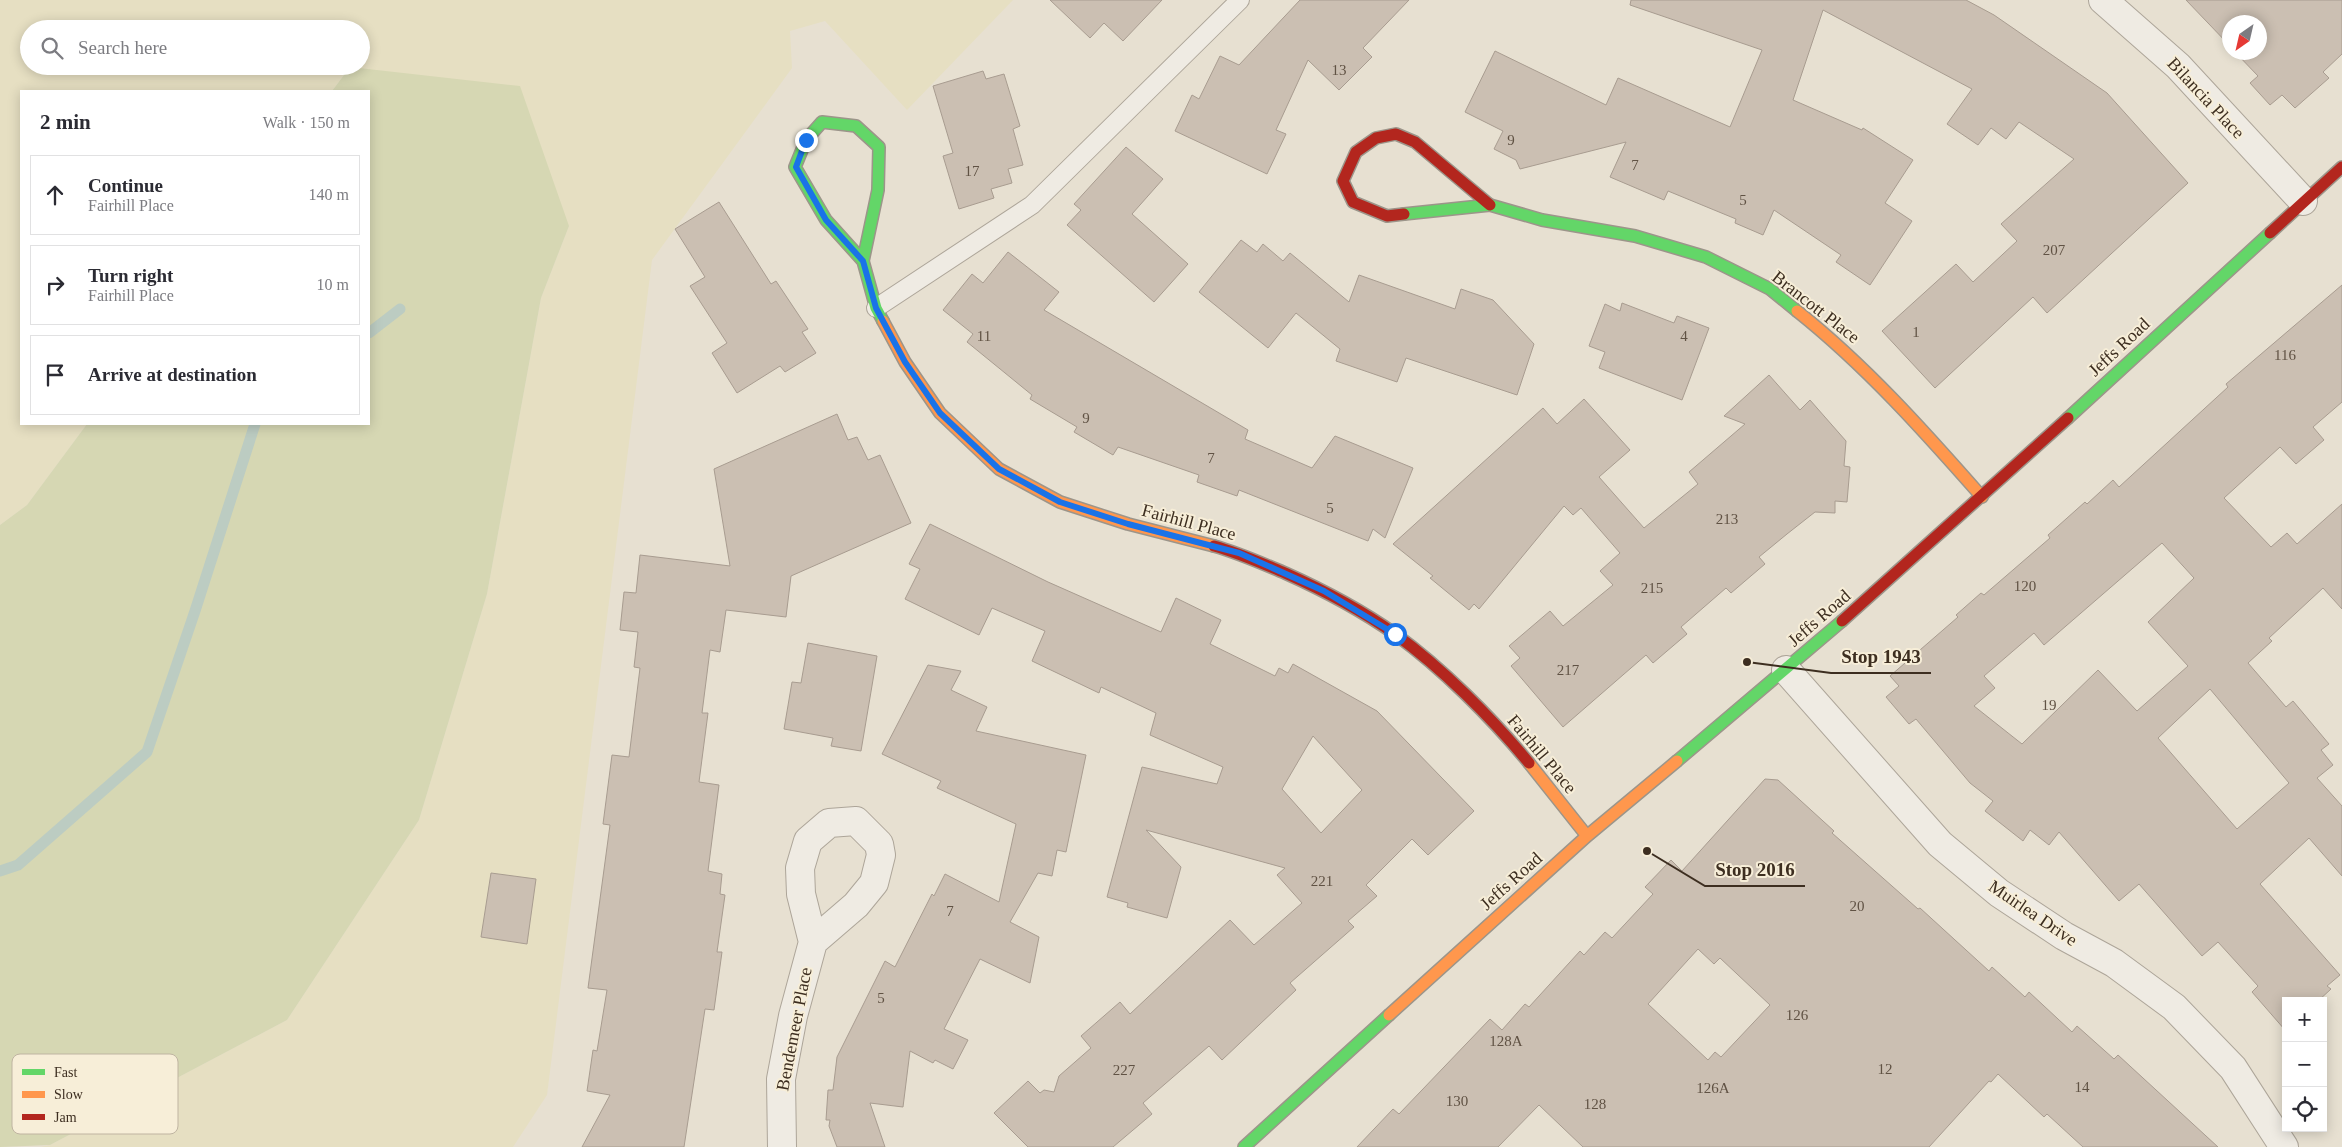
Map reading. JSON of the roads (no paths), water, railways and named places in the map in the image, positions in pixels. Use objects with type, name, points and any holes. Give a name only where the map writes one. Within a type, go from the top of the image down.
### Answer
[{"type":"street","name":"Bilancia Place","points":[[2103,0],[2178,66],[2303,201]]},
{"type":"street","name":"Fairhill Place","points":[[863,261],[878,195],[881,167],[879,147],[856,126],[822,122],[806,140],[796,167],[826,220],[863,261],[876,308],[905,362],[940,413],[999,469],[1060,502],[1128,524],[1239,553],[1324,591],[1395,634],[1453,683],[1509,739],[1587,836]]},
{"type":"street","name":"Brancott Place","points":[[1490,205],[1415,142],[1396,134],[1376,138],[1356,152],[1344,180],[1353,202],[1387,216],[1490,205],[1542,220],[1635,236],[1706,258],[1770,289],[1829,336],[1898,402],[1982,497]]},
{"type":"street","name":"Jeffs Road","points":[[1249,1145],[1587,836],[1786,670],[1982,497],[2342,167]]},
{"type":"street","name":"Muirlea Drive","points":[[1786,670],[1940,844],[1999,894],[2064,936],[2114,963],[2174,1008],[2233,1068],[2284,1147]]},
{"type":"street","name":"Bendemeer Place","points":[[782,1147],[781,1079],[794,1016],[813,942]]},
{"type":"lane","points":[[876,308],[1032,204],[1240,0]]},
{"type":"waterway","points":[[370,332],[400,309]]},
{"type":"waterway","points":[[0,871],[18,865],[147,752],[255,425]]},
{"type":"place","name":"Stop 1943","points":[[1747,662]]},
{"type":"place","name":"Stop 2016","points":[[1647,851]]}]
